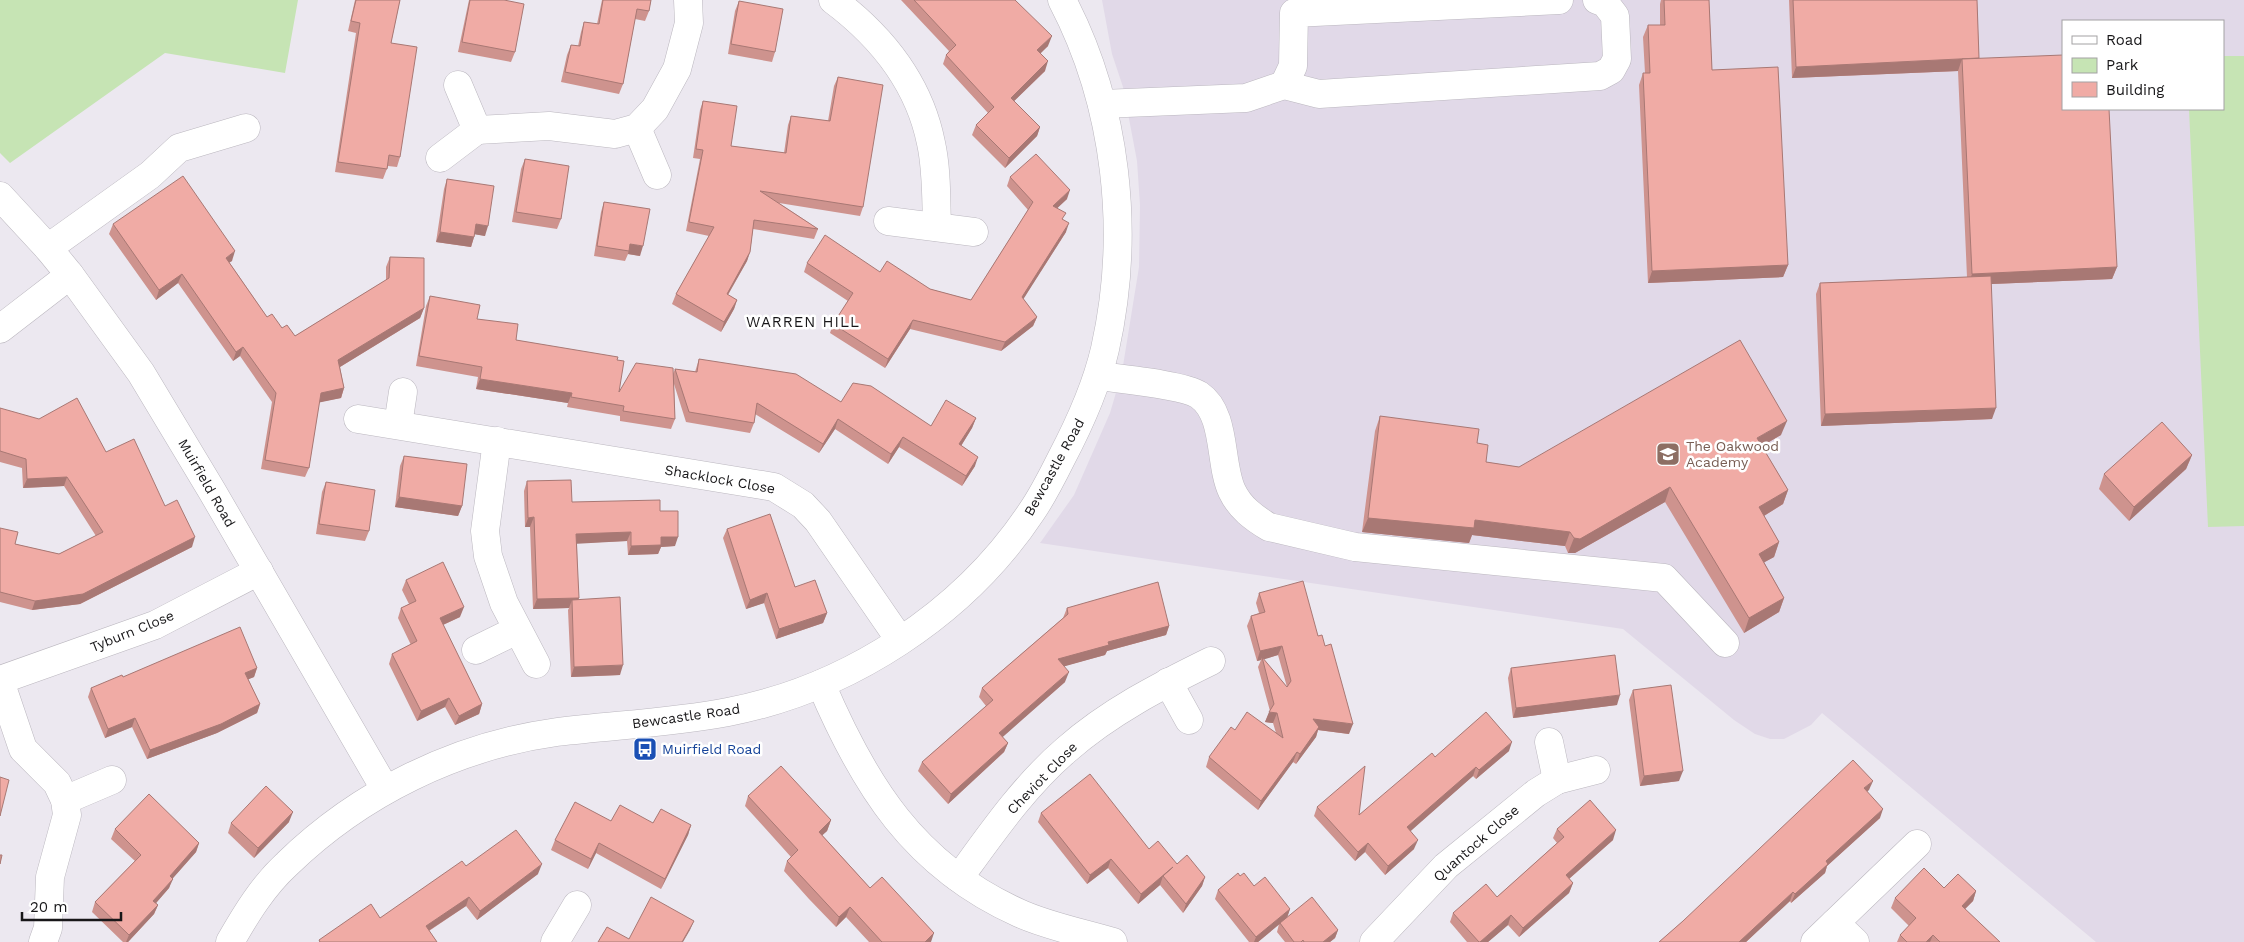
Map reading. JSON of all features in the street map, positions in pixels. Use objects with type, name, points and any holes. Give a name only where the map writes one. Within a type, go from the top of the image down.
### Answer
[{"type":"street","points":[[440,158],[477,130],[549,126],[615,134],[637,128],[655,108],[677,69],[689,23],[688,0]]},
{"type":"street","points":[[833,0],[857,18],[880,41],[914,91],[925,119],[931,143],[935,169],[937,227]]},
{"type":"street","name":"Bewcastle Road","points":[[230,942],[251,906],[285,865],[336,822],[385,789],[448,761],[514,740],[555,732],[728,712],[776,700],[821,684],[862,664],[932,617],[982,572],[1006,546],[1032,511],[1071,440],[1099,376],[1116,286],[1118,205],[1102,104],[1081,37],[1062,0]]},
{"type":"street","points":[[1284,85],[1293,66],[1294,13],[1559,0]]},
{"type":"street","points":[[1102,104],[1246,98],[1284,85],[1319,94],[1600,76],[1611,70],[1617,59],[1615,16],[1603,1]]},
{"type":"street","points":[[458,85],[477,130]]},
{"type":"street","points":[[48,248],[150,175],[179,148],[246,128]]},
{"type":"street","points":[[637,128],[657,175]]},
{"type":"street","name":"Muirfield Road","points":[[0,196],[70,275],[146,381],[385,789]]},
{"type":"street","points":[[888,221],[974,232]]},
{"type":"street","points":[[0,329],[70,275]]},
{"type":"street","points":[[1099,376],[1178,388],[1199,395],[1210,408],[1216,420],[1231,490],[1244,509],[1269,527],[1354,547],[1664,578],[1725,643]]},
{"type":"street","points":[[398,425],[403,392]]},
{"type":"street","name":"Shacklock Close","points":[[358,419],[774,487],[803,505],[818,521],[900,640]]},
{"type":"street","points":[[497,442],[485,531],[488,556],[494,578],[517,630],[536,664]]},
{"type":"street","name":"Tyburn Close","points":[[65,800],[57,784],[24,749],[0,681],[155,625],[259,571]]},
{"type":"street","points":[[476,650],[517,630]]},
{"type":"street","name":"Cheviot Close","points":[[960,878],[1005,816],[1064,751],[1093,727],[1168,682],[1211,660]]},
{"type":"street","points":[[1168,682],[1189,720]]},
{"type":"street","points":[[821,684],[848,745],[882,800],[902,828],[927,852],[986,897],[1020,914],[1113,942]]},
{"type":"street","points":[[1550,742],[1557,780]]},
{"type":"street","name":"Quantock Close","points":[[1374,942],[1446,866],[1536,793],[1557,780],[1596,770]]},
{"type":"street","points":[[43,942],[48,928],[50,877],[67,815],[65,800],[112,780]]},
{"type":"street","points":[[1815,942],[1918,844]]},
{"type":"street","points":[[555,942],[577,905]]},
{"type":"street","points":[[1835,923],[1855,942]]},
{"type":"shaded area","name":"The Oakwood Academy","points":[[1102,0],[2244,0],[2244,942],[2096,942],[1822,713],[1811,725],[1784,739],[1770,739],[1755,734],[1734,720],[1623,629],[1040,543],[1074,495],[1110,413],[1122,372],[1139,267],[1140,205],[1137,161],[1123,87],[1112,54]]},
{"type":"green space","points":[[0,0],[298,0],[285,73],[165,53],[10,163],[0,153]]},
{"type":"green space","points":[[2224,56],[2244,56],[2244,526],[2208,527],[2189,110],[2224,110]]},
{"type":"building","points":[[356,0],[400,0],[391,43],[417,47],[400,157],[389,155],[387,169],[338,162],[360,23],[351,21]]},
{"type":"building","points":[[470,0],[504,0],[524,4],[515,52],[462,42]]},
{"type":"building","points":[[603,0],[651,0],[649,11],[637,9],[623,84],[565,72],[571,45],[580,46],[584,22],[599,24]]},
{"type":"building","points":[[914,0],[1015,0],[1052,36],[1037,50],[1048,61],[1011,98],[1040,127],[1009,158],[976,125],[994,107],[946,55],[956,45]]},
{"type":"building","points":[[1664,0],[1709,0],[1712,70],[1778,67],[1788,265],[1652,271],[1643,73],[1650,73],[1648,25],[1665,25]]},
{"type":"building","points":[[1793,0],[1977,0],[1979,58],[1796,67]]},
{"type":"building","points":[[739,1],[783,9],[775,52],[731,44]]},
{"type":"building","points":[[2062,55],[2062,110],[2109,110],[2117,267],[1972,274],[1962,59]]},
{"type":"building","points":[[838,77],[883,85],[863,207],[760,191],[818,229],[754,220],[750,252],[727,294],[737,300],[724,322],[676,294],[714,227],[689,222],[703,150],[696,149],[703,101],[737,106],[731,146],[786,153],[791,116],[830,121]]},
{"type":"building","points":[[1036,154],[1070,190],[1053,206],[1066,213],[1062,219],[1069,223],[1022,297],[1037,317],[1005,342],[913,320],[888,359],[833,324],[853,293],[807,263],[825,235],[880,272],[887,261],[930,289],[971,300],[1033,202],[1010,177]]},
{"type":"building","points":[[525,159],[569,166],[561,219],[516,212]]},
{"type":"building","points":[[183,176],[235,251],[226,258],[267,317],[272,314],[282,328],[287,325],[295,336],[389,278],[390,257],[424,258],[424,308],[338,360],[344,388],[321,393],[309,468],[265,460],[276,393],[243,347],[236,352],[182,274],[159,290],[113,224]]},
{"type":"building","points":[[447,179],[494,186],[488,226],[476,224],[474,237],[440,232]]},
{"type":"building","points":[[604,202],[650,209],[643,246],[630,244],[629,251],[597,246]]},
{"type":"building","points":[[1991,276],[1996,408],[1825,414],[1820,283]]},
{"type":"building","points":[[430,296],[480,305],[477,319],[518,324],[516,340],[618,357],[617,360],[624,361],[619,392],[636,363],[673,368],[675,419],[623,411],[624,406],[571,397],[572,393],[480,379],[482,367],[419,356]]},
{"type":"building","points":[[1740,340],[1787,421],[1757,438],[1788,490],[1759,507],[1779,542],[1759,554],[1784,598],[1749,618],[1670,487],[1580,539],[1574,538],[1570,532],[1475,520],[1474,528],[1368,518],[1380,416],[1479,429],[1477,443],[1488,445],[1486,462],[1519,467]]},
{"type":"building","points":[[699,359],[796,374],[841,402],[853,383],[871,386],[931,426],[946,400],[976,418],[959,444],[978,457],[966,476],[903,437],[891,454],[838,419],[823,444],[757,403],[754,423],[689,412],[675,369],[697,372]]},
{"type":"building","points":[[77,398],[106,452],[134,439],[165,506],[177,500],[195,537],[83,594],[35,601],[0,592],[0,528],[18,532],[15,544],[59,554],[103,532],[67,477],[27,479],[26,459],[0,451],[0,408],[39,419]]},
{"type":"building","points":[[2162,422],[2192,455],[2134,507],[2104,474]]},
{"type":"building","points":[[404,456],[467,464],[462,506],[399,497]]},
{"type":"building","points":[[571,480],[572,502],[660,500],[660,511],[678,511],[678,537],[661,537],[661,545],[631,546],[631,532],[576,534],[579,598],[537,599],[534,517],[528,518],[527,481]]},
{"type":"building","points":[[326,482],[375,490],[369,531],[319,524]]},
{"type":"building","points":[[770,514],[795,587],[815,580],[827,613],[779,629],[767,593],[750,600],[727,529]]},
{"type":"building","points":[[443,562],[464,607],[440,618],[482,704],[459,716],[449,698],[421,711],[392,654],[417,641],[401,608],[416,601],[406,580]]},
{"type":"building","points":[[1303,581],[1318,636],[1322,635],[1325,646],[1331,644],[1353,724],[1313,719],[1319,727],[1300,754],[1297,752],[1261,801],[1209,757],[1231,727],[1235,730],[1247,712],[1283,738],[1277,713],[1269,712],[1274,704],[1262,657],[1287,687],[1291,681],[1282,646],[1260,651],[1251,616],[1265,612],[1259,593]]},
{"type":"building","points":[[1158,582],[1169,626],[1108,642],[1109,645],[1058,659],[1069,672],[999,733],[1008,743],[951,794],[922,762],[993,700],[982,688],[1068,614],[1067,608]]},
{"type":"building","points":[[620,597],[623,665],[574,667],[572,600]]},
{"type":"building","points":[[240,627],[257,668],[245,673],[260,704],[221,724],[150,750],[135,718],[108,729],[91,688],[122,675],[123,677]]},
{"type":"building","points":[[1615,655],[1620,695],[1516,708],[1511,668]]},
{"type":"building","points":[[1671,685],[1683,771],[1644,776],[1633,690]]},
{"type":"building","points":[[1486,712],[1512,742],[1479,770],[1476,767],[1407,827],[1418,840],[1388,866],[1368,843],[1358,852],[1317,807],[1365,766],[1359,815],[1432,753],[1435,757]]},
{"type":"building","points":[[1853,760],[1873,781],[1864,788],[1883,809],[1826,861],[1828,864],[1795,894],[1793,892],[1739,942],[1659,942],[1683,921]]},
{"type":"building","points":[[781,766],[831,820],[819,832],[870,888],[882,877],[934,933],[925,942],[882,942],[850,907],[839,917],[787,861],[798,850],[748,796]]},
{"type":"building","points":[[1090,774],[1149,849],[1158,841],[1177,864],[1187,855],[1205,877],[1186,904],[1163,876],[1173,867],[1141,894],[1111,859],[1090,875],[1041,813]]},
{"type":"building","points":[[0,777],[9,780],[0,816]]},
{"type":"building","points":[[266,786],[293,812],[258,848],[231,823]]},
{"type":"building","points":[[149,794],[199,843],[170,876],[173,879],[153,901],[158,905],[129,935],[95,902],[141,855],[115,829]]},
{"type":"building","points":[[1590,800],[1616,830],[1566,875],[1573,883],[1523,928],[1511,915],[1479,942],[1453,913],[1486,884],[1497,897],[1564,837],[1557,829]]},
{"type":"building","points":[[575,802],[611,821],[620,805],[653,823],[661,809],[691,825],[665,879],[599,843],[591,859],[555,840]]},
{"type":"building","points":[[516,830],[542,864],[480,911],[469,897],[426,926],[437,942],[320,942],[319,940],[371,904],[380,918],[462,861],[466,866]]},
{"type":"building","points":[[1924,868],[1944,888],[1958,874],[1976,891],[1962,906],[2000,942],[1940,942],[1933,935],[1926,942],[1907,942],[1900,935],[1916,918],[1895,898]]},
{"type":"building","points":[[1238,873],[1240,876],[1244,873],[1254,886],[1265,877],[1290,909],[1256,937],[1218,890]]},
{"type":"building","points":[[651,897],[694,921],[682,942],[598,942],[607,927],[629,939]]},
{"type":"building","points":[[1312,897],[1338,930],[1323,942],[1304,942],[1303,940],[1301,942],[1294,942],[1280,923]]},
{"type":"place","name":"The Oakwood Academy","points":[[1668,454]]},
{"type":"place","name":"Muirfield Road","points":[[645,749]]},
{"type":"district","name":"WARREN HILL","points":[[803,322]]}]
